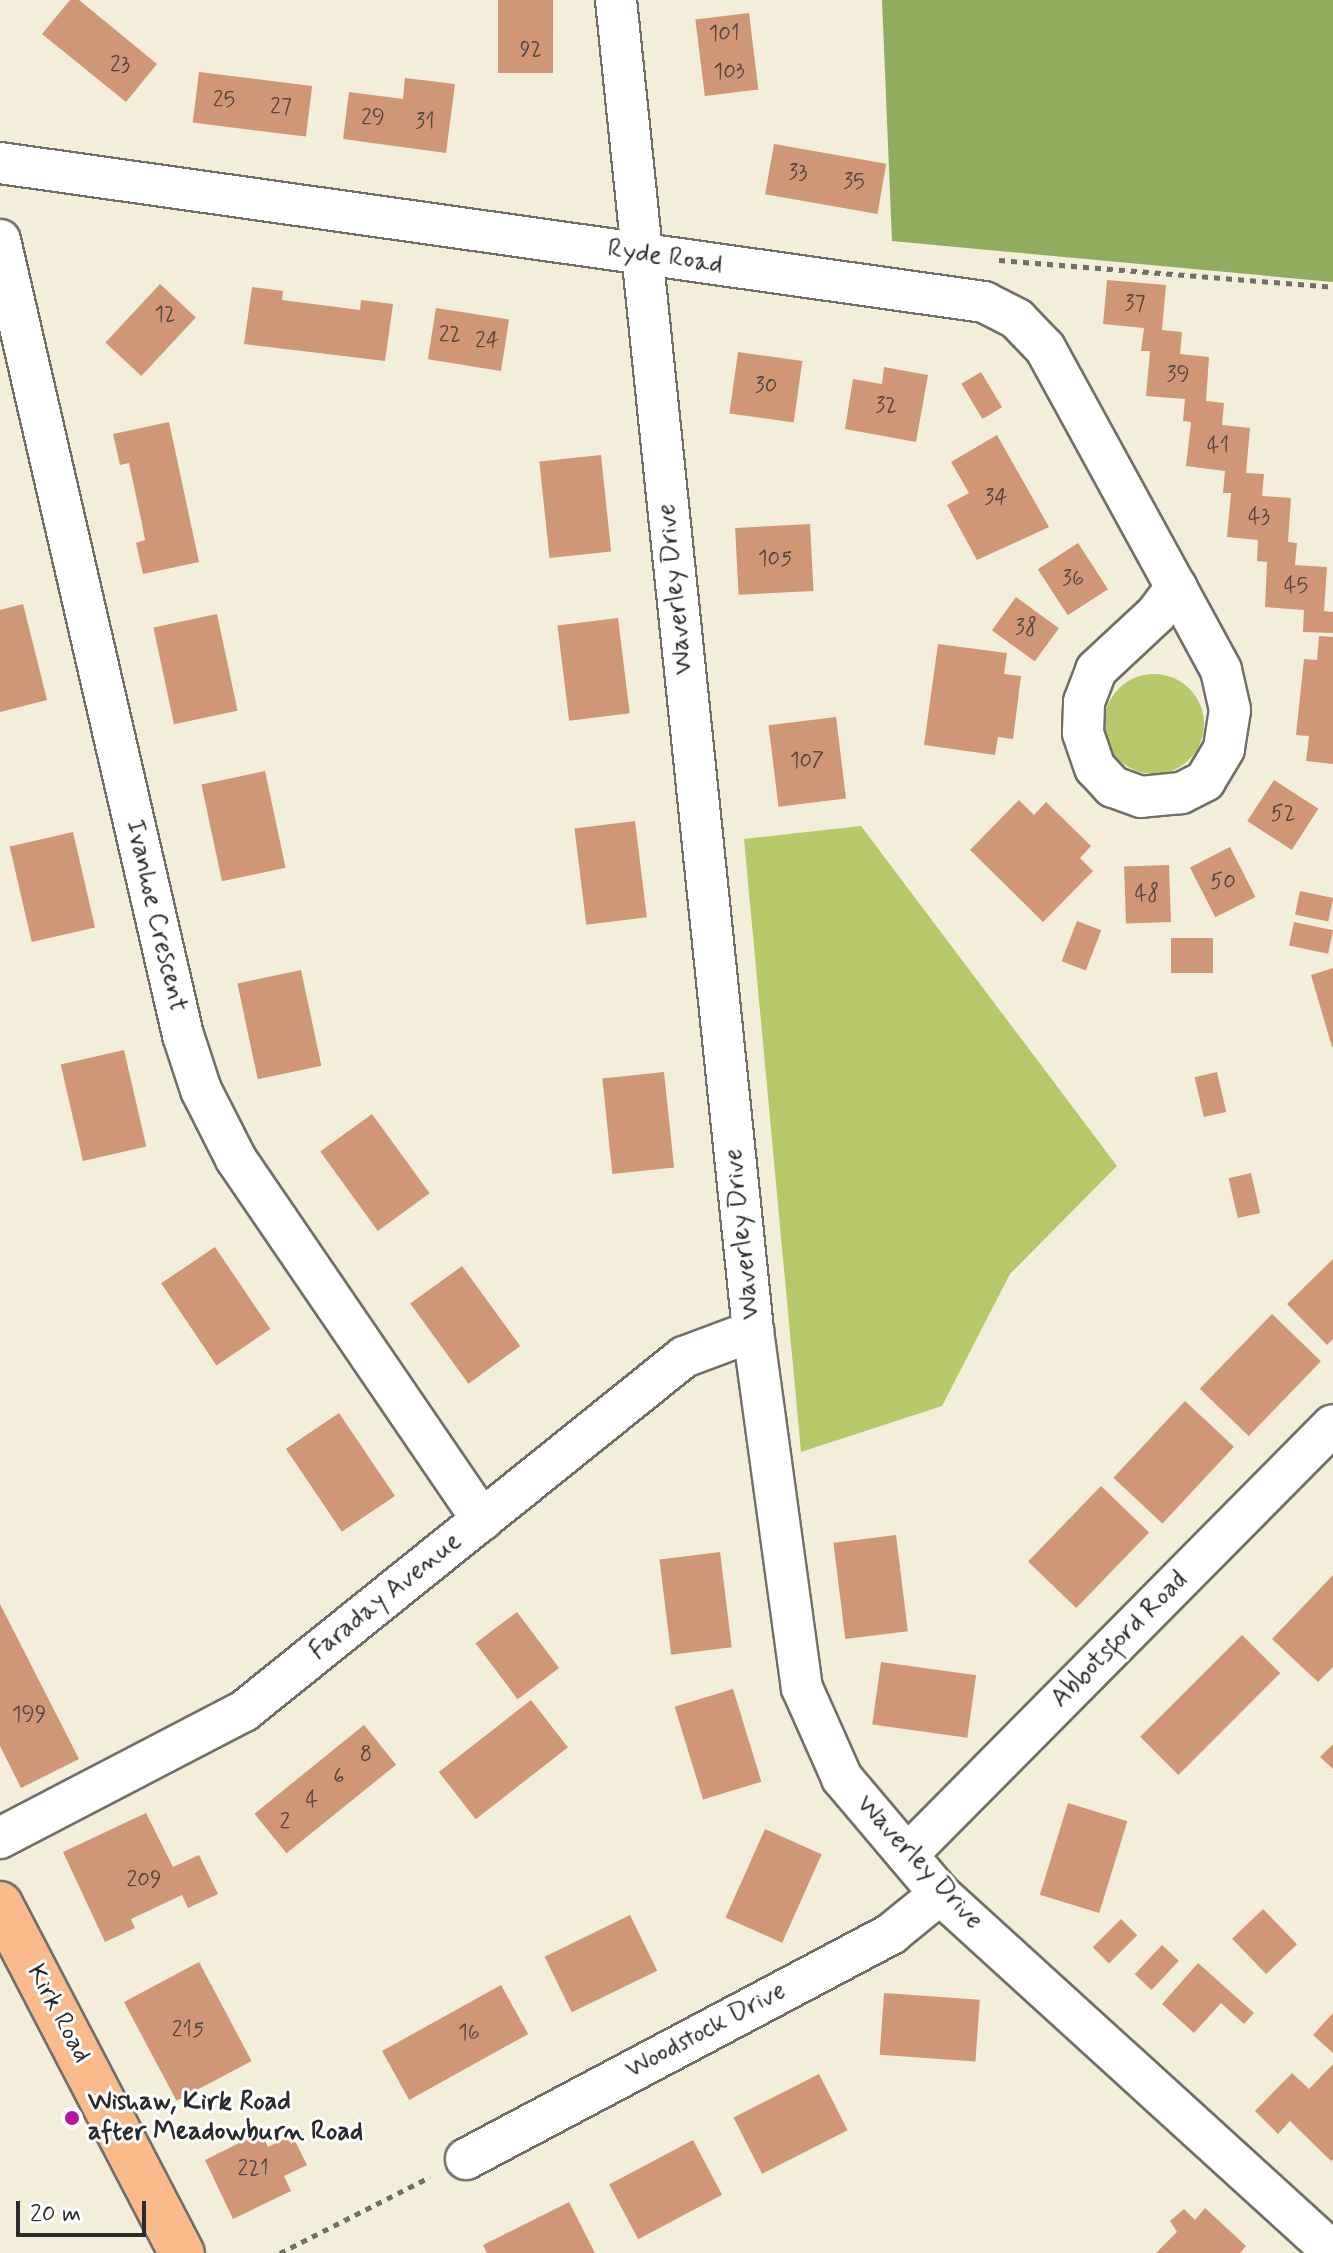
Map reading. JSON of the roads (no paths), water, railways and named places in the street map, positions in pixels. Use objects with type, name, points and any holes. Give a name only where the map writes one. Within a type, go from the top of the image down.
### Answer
[{"type":"main road","name":"Kirk Road","points":[[0,1904],[182,2253]]},
{"type":"street","name":"Waverley Drive","points":[[616,0],[753,1331],[802,1688],[842,1778],[940,1894],[1333,2252]]},
{"type":"street","name":"Ryde Road","points":[[0,163],[360,210],[640,255],[984,302],[1017,319],[1045,348],[1176,587],[1221,670],[1230,710],[1224,749],[1205,781],[1181,793],[1141,797],[1113,787],[1095,768],[1083,733],[1084,702],[1096,670],[1156,614],[1176,587]]},
{"type":"street","name":"Ivanhoe Crescent","points":[[0,240],[183,1035],[201,1090],[236,1159],[482,1520]]},
{"type":"street","name":"Faraday Avenue","points":[[0,1838],[244,1711],[684,1357],[753,1331]]},
{"type":"street","name":"Abbotsford Road","points":[[907,1855],[1333,1425]]},
{"type":"street","name":"Woodstock Drive","points":[[466,2159],[892,1933],[940,1894]]},
{"type":"place","name":"Wishaw, Kirk Road after Meadowburn Road","points":[[72,2118]]}]
